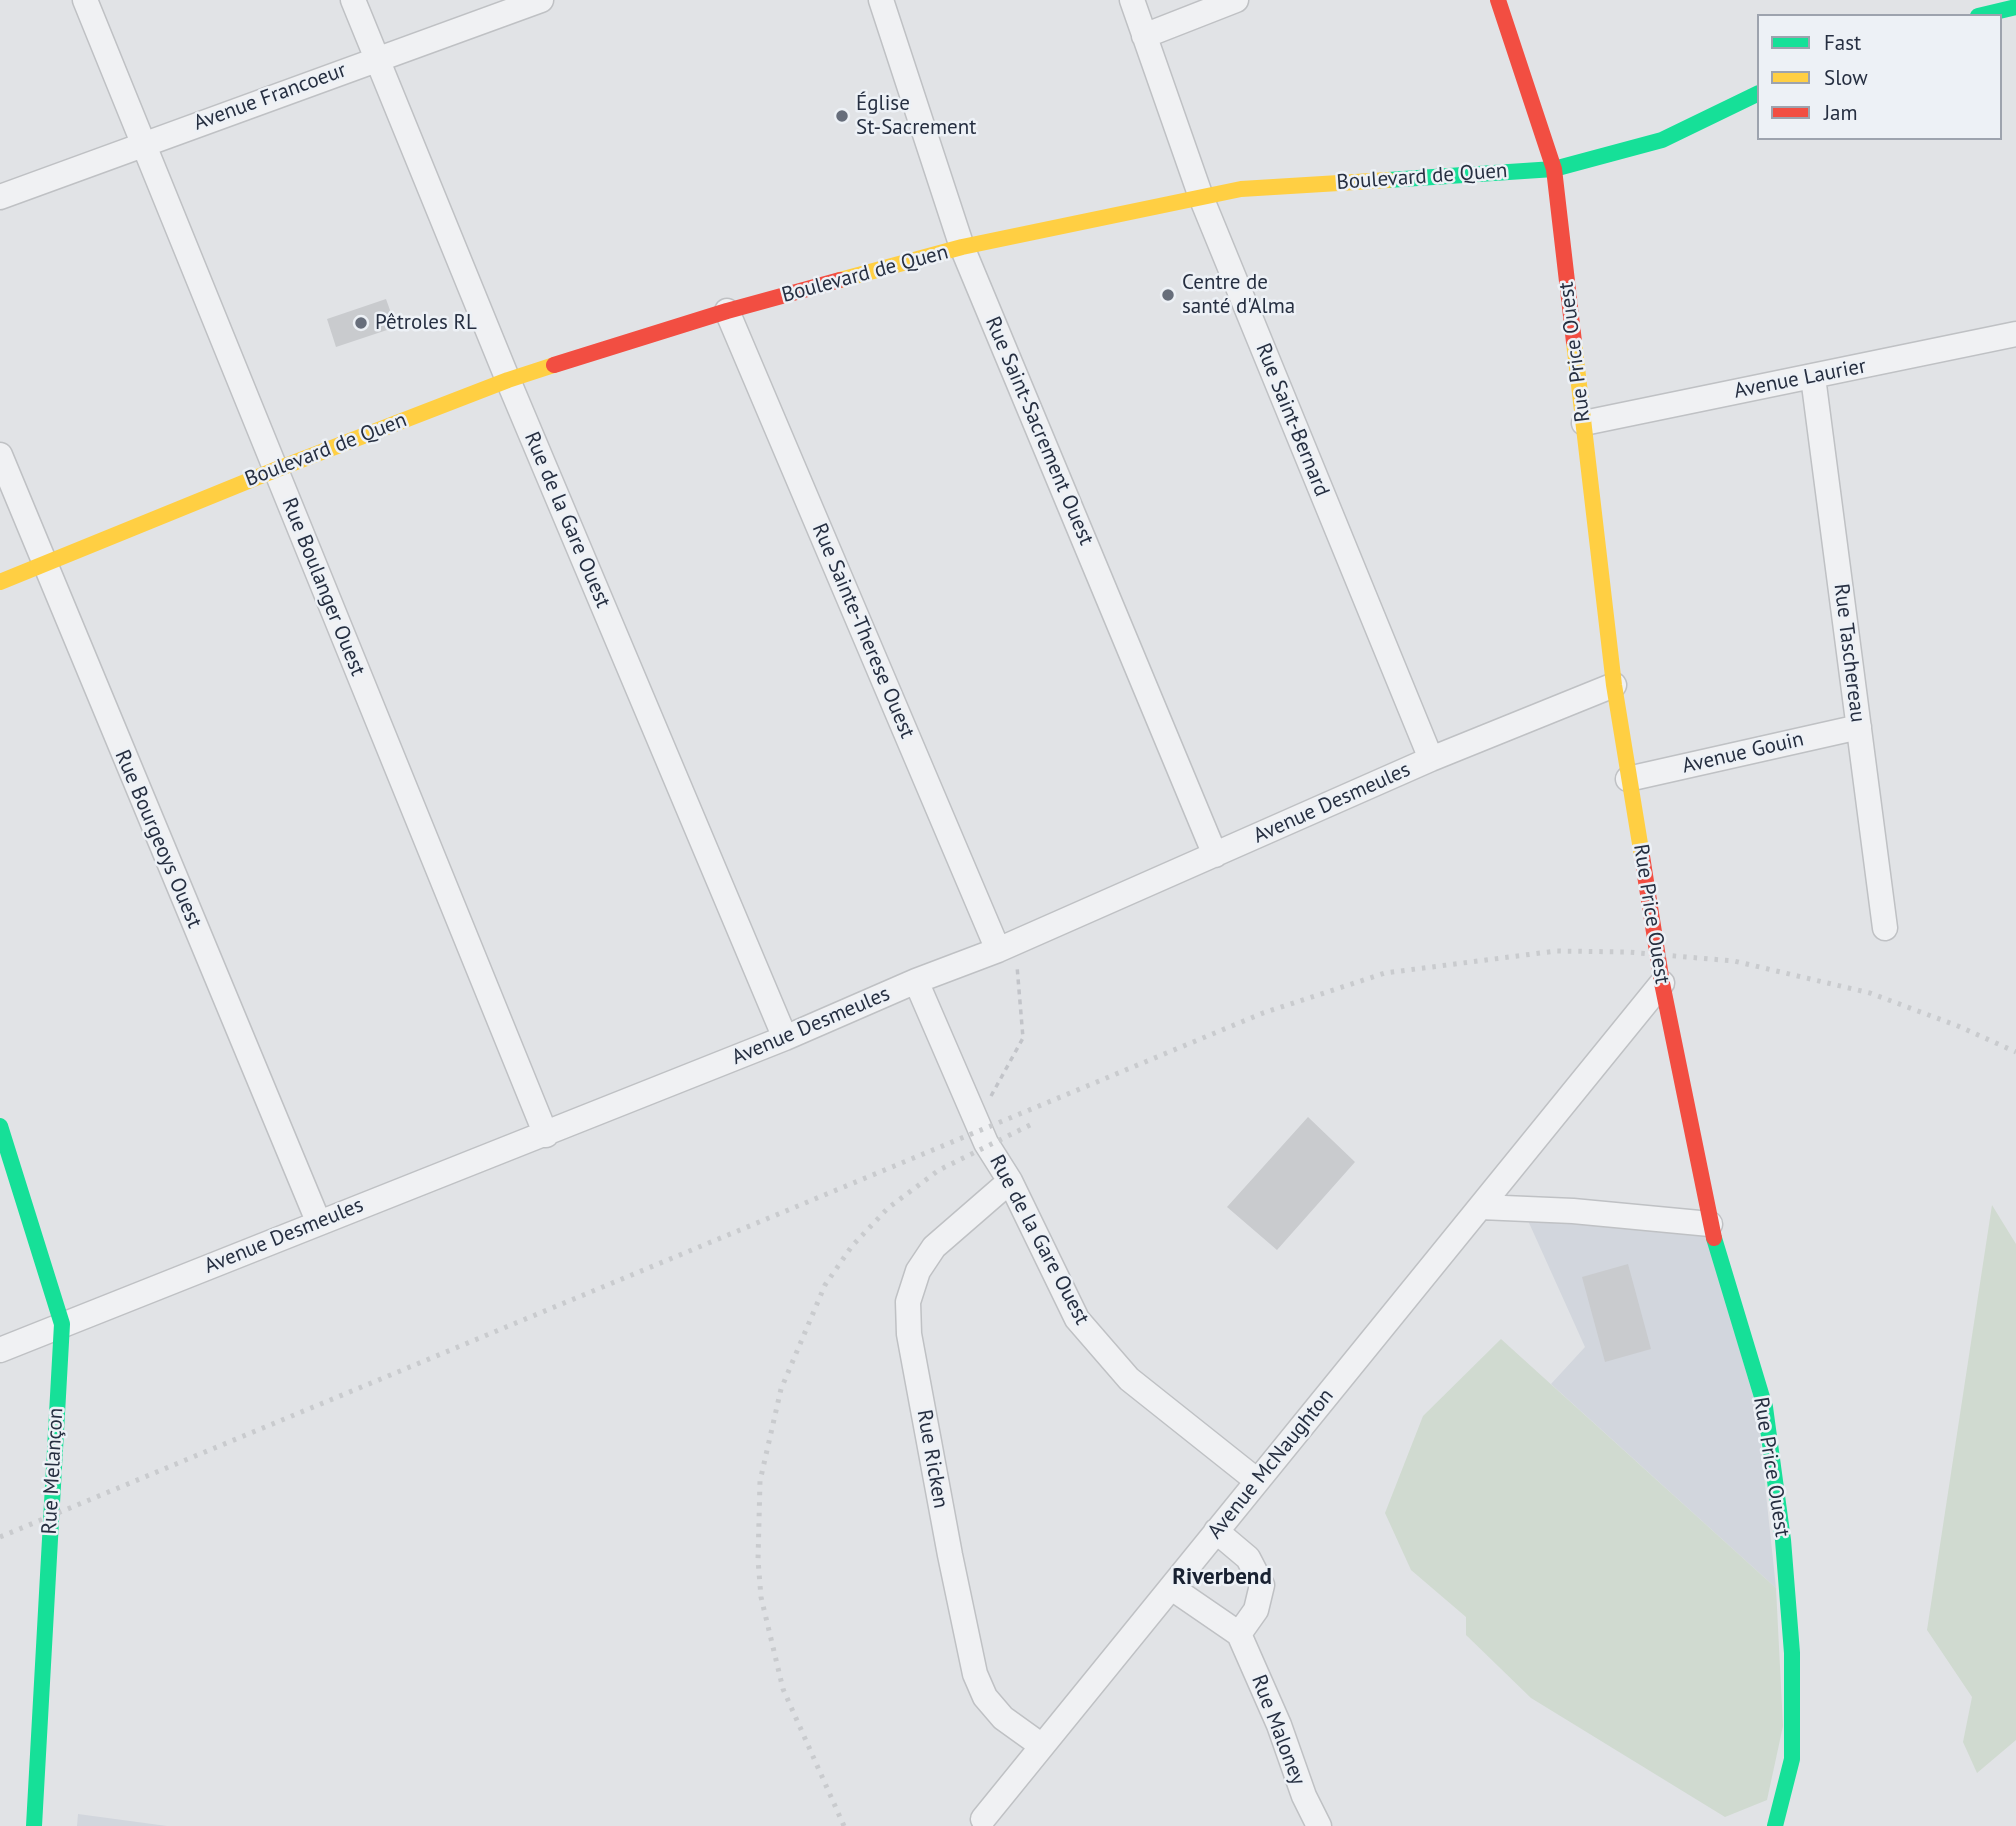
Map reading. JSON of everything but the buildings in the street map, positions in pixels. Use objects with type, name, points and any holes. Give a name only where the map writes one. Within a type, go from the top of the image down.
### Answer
[{"type":"street","name":"Rue Boulanger Ouest","points":[[85,0],[546,1135]]},
{"type":"street","name":"Rue de la Gare Ouest","points":[[353,0],[508,380],[785,1038]]},
{"type":"street","name":"Avenue Francoeur","points":[[0,197],[541,0]]},
{"type":"street","name":"Rue Saint-Sacrement Ouest","points":[[881,0],[962,247],[1215,855]]},
{"type":"street","name":"Rue Saint-Bernard","points":[[1132,0],[1201,197],[1431,759]]},
{"type":"street","points":[[1144,36],[1236,0]]},
{"type":"street","name":"Rue Price Ouest","points":[[1498,0],[1553,169],[1614,685],[1662,983],[1710,1224],[1765,1407],[1783,1540],[1792,1653],[1792,1759],[1775,1826]]},
{"type":"street","points":[[1986,14],[2016,7]]},
{"type":"street","name":"Boulevard de Quen","points":[[0,582],[275,470],[508,380],[727,312],[962,247],[1241,189],[1553,169],[1662,140],[1757,94]]},
{"type":"street","name":"Rue Sainte-Therese Ouest","points":[[727,312],[1007,946]]},
{"type":"street","name":"Avenue Laurier","points":[[1584,423],[2016,334]]},
{"type":"street","name":"Rue Taschereau","points":[[1813,377],[1885,928]]},
{"type":"street","name":"Rue Bourgeoys Ouest","points":[[0,455],[318,1221]]},
{"type":"street","name":"Avenue Desmeules","points":[[0,1350],[318,1221],[546,1135],[785,1038],[916,981],[1007,946],[1431,759],[1614,685]]},
{"type":"street","name":"Avenue Gouin","points":[[1628,779],[1859,727]]},
{"type":"street","name":"Rue de la Gare Ouest","points":[[916,981],[976,1121],[1010,1181],[1077,1320],[1129,1379],[1256,1480]]},
{"type":"street","name":"Avenue McNaughton","points":[[982,1819],[1662,983]]},
{"type":"street","name":"Rue Melançon","points":[[0,1126],[62,1324],[34,1826]]},
{"type":"street","name":"Rue Ricken","points":[[1010,1181],[933,1247],[918,1271],[908,1302],[909,1334],[975,1674],[985,1697],[1003,1718],[1042,1746]]},
{"type":"street","points":[[1481,1208],[1573,1211],[1710,1224]]},
{"type":"street","points":[[1172,1588],[1239,1634],[1256,1610],[1262,1585],[1248,1558],[1216,1531]]},
{"type":"street","name":"Rue Maloney","points":[[1239,1634],[1279,1725],[1304,1796],[1320,1826]]},
{"type":"path","points":[[976,1121],[1023,1038],[1007,946]]},
{"type":"shaded area","points":[[1992,1205],[2016,1244],[2016,1740],[1977,1773],[1963,1742],[1972,1697],[1927,1630]]},
{"type":"shaded area","points":[[1525,1214],[1705,1231],[1757,1409],[1776,1588],[1551,1384],[1585,1347]]},
{"type":"shaded area","points":[[1501,1339],[1776,1588],[1783,1726],[1767,1800],[1725,1817],[1531,1698],[1466,1635],[1466,1617],[1411,1570],[1385,1513],[1423,1416]]},
{"type":"shaded area","points":[[78,1814],[167,1826],[77,1826]]},
{"type":"railway","points":[[0,1537],[1263,1013],[1385,973],[1556,951],[1627,952],[1734,961],[1870,993],[1958,1026],[2016,1052]]},
{"type":"railway","points":[[844,1826],[783,1689],[761,1597],[758,1560],[760,1481],[781,1389],[825,1285],[852,1246],[888,1208],[939,1170],[1032,1124]]},
{"type":"traffic: fast","points":[[1986,14],[2016,7]]},
{"type":"traffic: fast","points":[[1388,180],[1554,169],[1662,140],[1757,94]]},
{"type":"traffic: fast","points":[[0,1126],[62,1324],[34,1826]]},
{"type":"traffic: fast","points":[[1714,1238],[1765,1407],[1783,1540],[1792,1653],[1792,1759],[1775,1826]]},
{"type":"traffic: slow","points":[[840,280],[962,247],[1241,189],[1388,180]]},
{"type":"traffic: slow","points":[[1574,342],[1614,685],[1642,856]]},
{"type":"traffic: slow","points":[[0,582],[275,470],[508,380],[554,365]]},
{"type":"traffic: jam","points":[[1498,0],[1554,169],[1574,342]]},
{"type":"traffic: jam","points":[[554,365],[727,311],[840,280]]},
{"type":"traffic: jam","points":[[1642,856],[1662,983],[1714,1238]]},
{"type":"place","name":"Église St-Sacrement","points":[[842,116]]},
{"type":"place","name":"Centre de santé d'Alma","points":[[1168,295]]},
{"type":"place","name":"Pêtroles RL","points":[[361,323]]},
{"type":"district","name":"Riverbend","points":[[1222,1577]]}]
